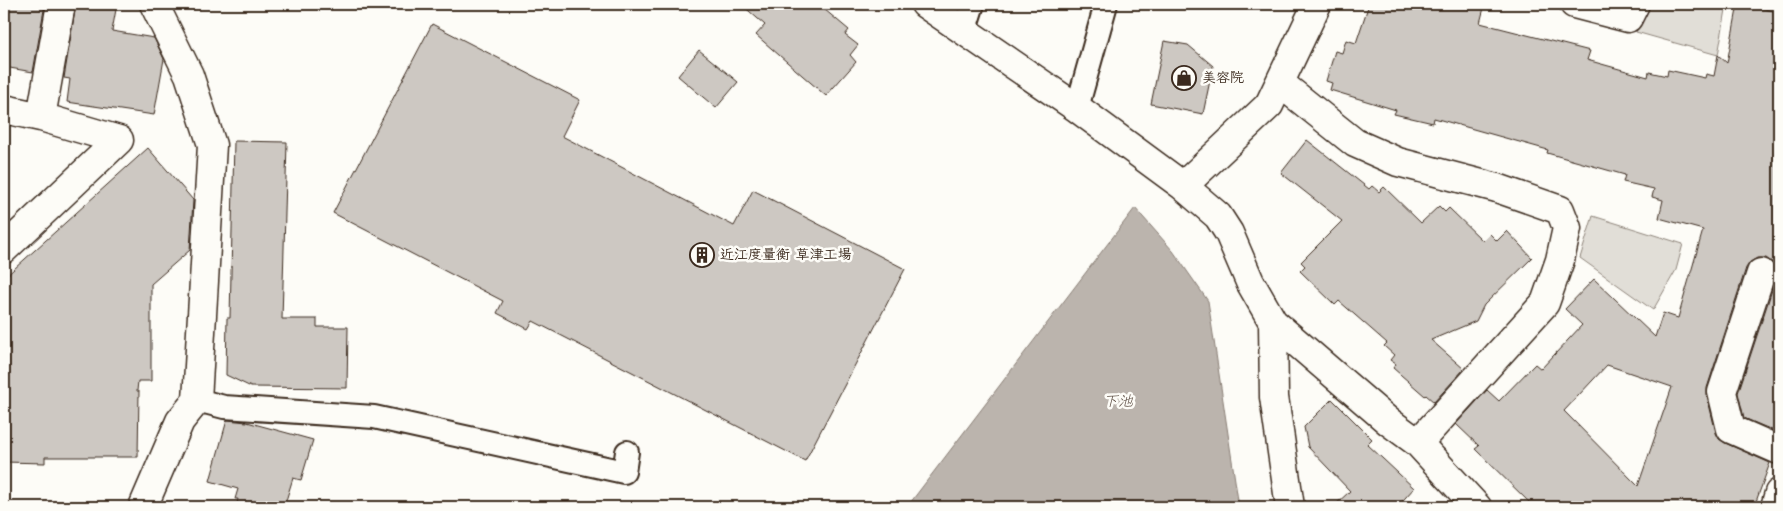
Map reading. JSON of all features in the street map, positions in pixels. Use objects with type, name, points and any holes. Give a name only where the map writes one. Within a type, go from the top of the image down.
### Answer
[{"type":"street","points":[[41,118],[61,4]]},
{"type":"street","points":[[143,507],[180,421],[197,400],[212,145],[189,75],[154,4]]},
{"type":"street","points":[[925,4],[1077,108],[1183,186],[1218,216],[1229,233],[1250,282],[1273,322],[1388,421],[1418,443],[1476,507]]},
{"type":"street","points":[[1183,186],[1269,105],[1317,4]]},
{"type":"street","points":[[1574,4],[1628,18],[1635,4]]},
{"type":"street","points":[[1280,83],[1355,143],[1398,162],[1497,188],[1560,210],[1567,228],[1560,260],[1545,303],[1418,443]]},
{"type":"street","points":[[4,109],[119,140],[4,249]]},
{"type":"street","points":[[1762,273],[1722,392],[1731,429],[1779,450]]},
{"type":"street","points":[[1273,322],[1274,397],[1290,507]]},
{"type":"street","points":[[1775,507],[1779,493]]},
{"type":"lane","points":[[964,32],[973,4]]},
{"type":"lane","points":[[1077,108],[1106,4]]},
{"type":"lane","points":[[197,400],[224,407],[374,418],[624,472],[627,452]]},
{"type":"shaded area","points":[[1648,4],[1727,4],[1718,55],[1636,32]]},
{"type":"shaded area","points":[[1593,216],[1683,244],[1676,270],[1653,310],[1580,258]]},
{"type":"water","name":"下池","points":[[1135,208],[1173,251],[1208,301],[1239,507],[907,507]]},
{"type":"building","points":[[4,4],[45,4],[33,72],[4,67]]},
{"type":"building","points":[[76,4],[117,4],[112,31],[154,38],[164,59],[154,115],[67,102],[70,79],[64,78]]},
{"type":"building","points":[[741,4],[818,4],[849,30],[845,35],[858,45],[850,55],[856,62],[826,96],[756,35],[765,25]]},
{"type":"building","points":[[1369,4],[1485,4],[1480,23],[1590,51],[1587,60],[1648,77],[1649,72],[1667,76],[1668,70],[1705,78],[1706,74],[1714,76],[1718,55],[1727,63],[1738,4],[1779,12],[1779,433],[1744,418],[1738,393],[1776,278],[1776,269],[1773,263],[1766,258],[1757,258],[1750,262],[1746,268],[1707,388],[1707,396],[1719,439],[1770,463],[1754,507],[1534,507],[1475,449],[1479,446],[1456,424],[1487,390],[1499,401],[1535,364],[1541,369],[1582,325],[1565,309],[1594,279],[1655,337],[1663,313],[1678,318],[1703,230],[1659,218],[1663,200],[1652,197],[1654,189],[1623,182],[1625,175],[1547,153],[1548,150],[1434,118],[1433,123],[1394,114],[1396,110],[1330,90],[1332,83],[1326,81],[1335,51],[1342,53],[1346,40],[1356,43]],"holes":[[[1607,365],[1672,387],[1638,486],[1564,411]]]},
{"type":"building","name":"近江度量衡 草津工場","points":[[432,24],[580,100],[562,136],[734,226],[753,190],[905,269],[805,461],[533,321],[528,329],[497,313],[503,301],[333,213]]},
{"type":"building","name":"美容院","points":[[1164,41],[1188,45],[1213,66],[1203,114],[1151,104]]},
{"type":"building","points":[[699,50],[738,82],[716,108],[678,76]]},
{"type":"building","points":[[1307,140],[1369,189],[1372,186],[1379,192],[1384,187],[1421,223],[1439,206],[1445,212],[1449,208],[1483,241],[1490,234],[1497,241],[1507,231],[1532,258],[1484,305],[1476,321],[1431,340],[1464,369],[1434,402],[1393,368],[1396,364],[1390,360],[1394,355],[1384,346],[1387,343],[1339,301],[1335,305],[1300,271],[1305,266],[1301,262],[1342,221],[1281,173]]},
{"type":"building","points":[[234,141],[287,142],[282,319],[317,319],[317,327],[348,327],[347,388],[251,387],[226,375],[227,318],[230,318]]},
{"type":"building","points":[[148,148],[193,200],[190,250],[151,284],[151,381],[138,381],[138,457],[45,457],[45,463],[4,462],[4,278]]},
{"type":"building","points":[[1332,399],[1372,439],[1367,444],[1414,488],[1397,507],[1333,507],[1350,491],[1308,447],[1304,427]]},
{"type":"building","points":[[227,420],[247,422],[313,440],[301,480],[293,478],[284,507],[236,507],[238,499],[235,499],[238,489],[210,481]]},
{"type":"place","name":"美容院","points":[[1184,78]]},
{"type":"place","name":"近江度量衡 草津工場","points":[[702,255]]}]
